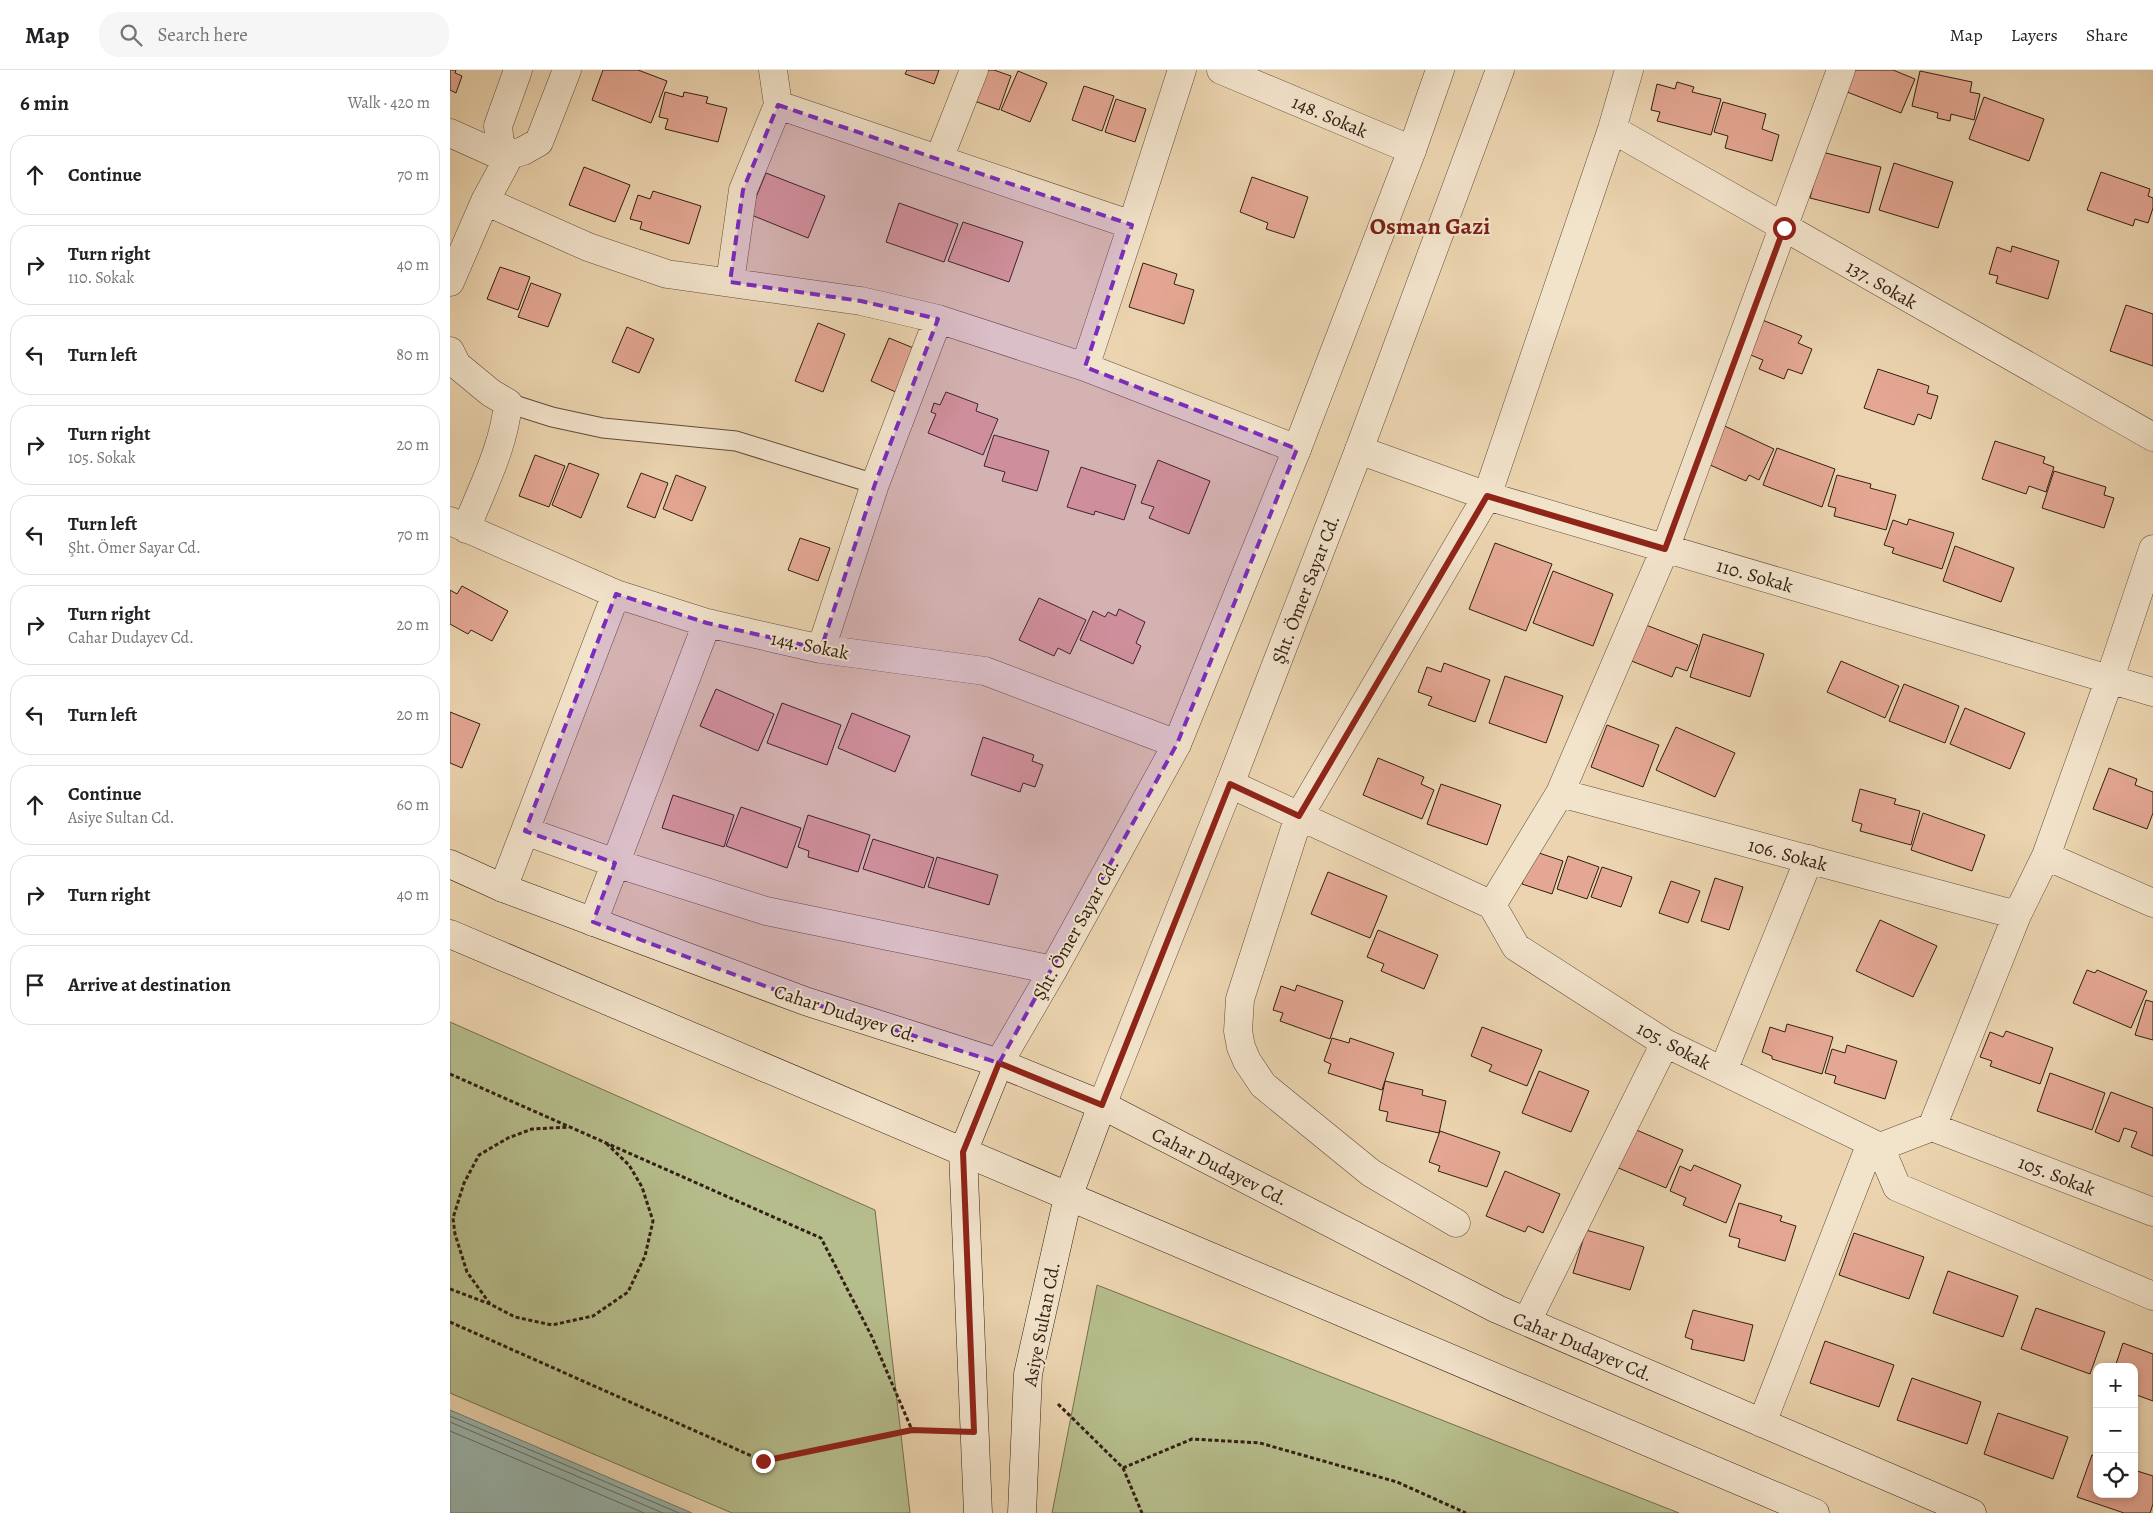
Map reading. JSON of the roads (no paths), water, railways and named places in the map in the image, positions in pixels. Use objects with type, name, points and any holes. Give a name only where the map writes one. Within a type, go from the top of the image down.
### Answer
[{"type":"street","points":[[509,157],[500,144],[498,126],[518,70]]},
{"type":"street","points":[[450,282],[484,202],[509,157],[539,142],[567,70]]},
{"type":"street","points":[[730,282],[743,190],[778,105],[773,70]]},
{"type":"street","points":[[939,159],[974,70]]},
{"type":"street","points":[[1085,367],[1182,70]]},
{"type":"street","name":"Şht. Ömer Sayar Cd.","points":[[963,1152],[999,1063],[1053,970],[1177,744],[1297,449],[1412,150],[1440,70]]},
{"type":"street","name":"Şht. Ömer Sayar Cd.","points":[[1102,1105],[1230,784],[1359,450],[1500,70]]},
{"type":"street","points":[[1456,1223],[1371,1173],[1263,1086],[1254,1074],[1244,1054],[1238,1031],[1240,999],[1299,816],[1487,496],[1612,129],[1629,70]]},
{"type":"street","points":[[1230,784],[1492,904],[1560,793],[1665,549],[1841,70]]},
{"type":"street","name":"148. Sokak","points":[[1224,71],[1412,150]]},
{"type":"street","points":[[778,105],[1132,225]]},
{"type":"street","name":"137. Sokak","points":[[1612,129],[2153,438]]},
{"type":"street","points":[[450,133],[509,157]]},
{"type":"street","points":[[484,202],[588,247],[667,274],[861,301],[938,319],[1085,367],[1297,449]]},
{"type":"street","points":[[820,649],[875,484],[938,319]]},
{"type":"street","points":[[450,351],[457,365],[491,393],[508,403],[506,424],[498,449],[458,525]]},
{"type":"street","name":"110. Sokak","points":[[1359,450],[1487,496],[2153,692]]},
{"type":"street","name":"144. Sokak","points":[[458,525],[616,594],[707,623],[820,649],[985,671],[1177,744]]},
{"type":"street","points":[[1875,1145],[1932,1127],[2017,915],[2046,856],[2110,678],[2153,549]]},
{"type":"street","points":[[503,888],[616,594]]},
{"type":"street","points":[[593,922],[707,623]]},
{"type":"street","name":"106. Sokak","points":[[1560,793],[2017,915]]},
{"type":"street","points":[[525,831],[615,863],[766,911],[1053,970]]},
{"type":"street","points":[[2046,856],[2153,903]]},
{"type":"street","points":[[1723,1070],[1809,859]]},
{"type":"street","name":"Cahar Dudayev Cd.","points":[[450,864],[503,888],[805,1001],[999,1063],[1102,1105],[1497,1309],[1972,1513]]},
{"type":"street","name":"105. Sokak","points":[[1492,904],[1516,947],[1665,1043],[1875,1145]]},
{"type":"street","points":[[450,934],[1814,1513]]},
{"type":"street","points":[[1527,1321],[1665,1043]]},
{"type":"street","name":"Asiye Sultan Cd.","points":[[1022,1513],[1028,1374],[1068,1196],[1102,1105]]},
{"type":"street","name":"105. Sokak","points":[[1932,1127],[2153,1212]]},
{"type":"street","points":[[1875,1145],[1897,1187],[2153,1296]]},
{"type":"street","points":[[1762,1423],[1875,1145]]},
{"type":"street","points":[[963,1152],[978,1513]]},
{"type":"lane","points":[[508,403],[552,417],[603,428],[736,441],[875,484]]},
{"type":"water","points":[[450,1410],[692,1513],[450,1513]]},
{"type":"district","name":"Osman Gazi","points":[[1430,226]]}]
